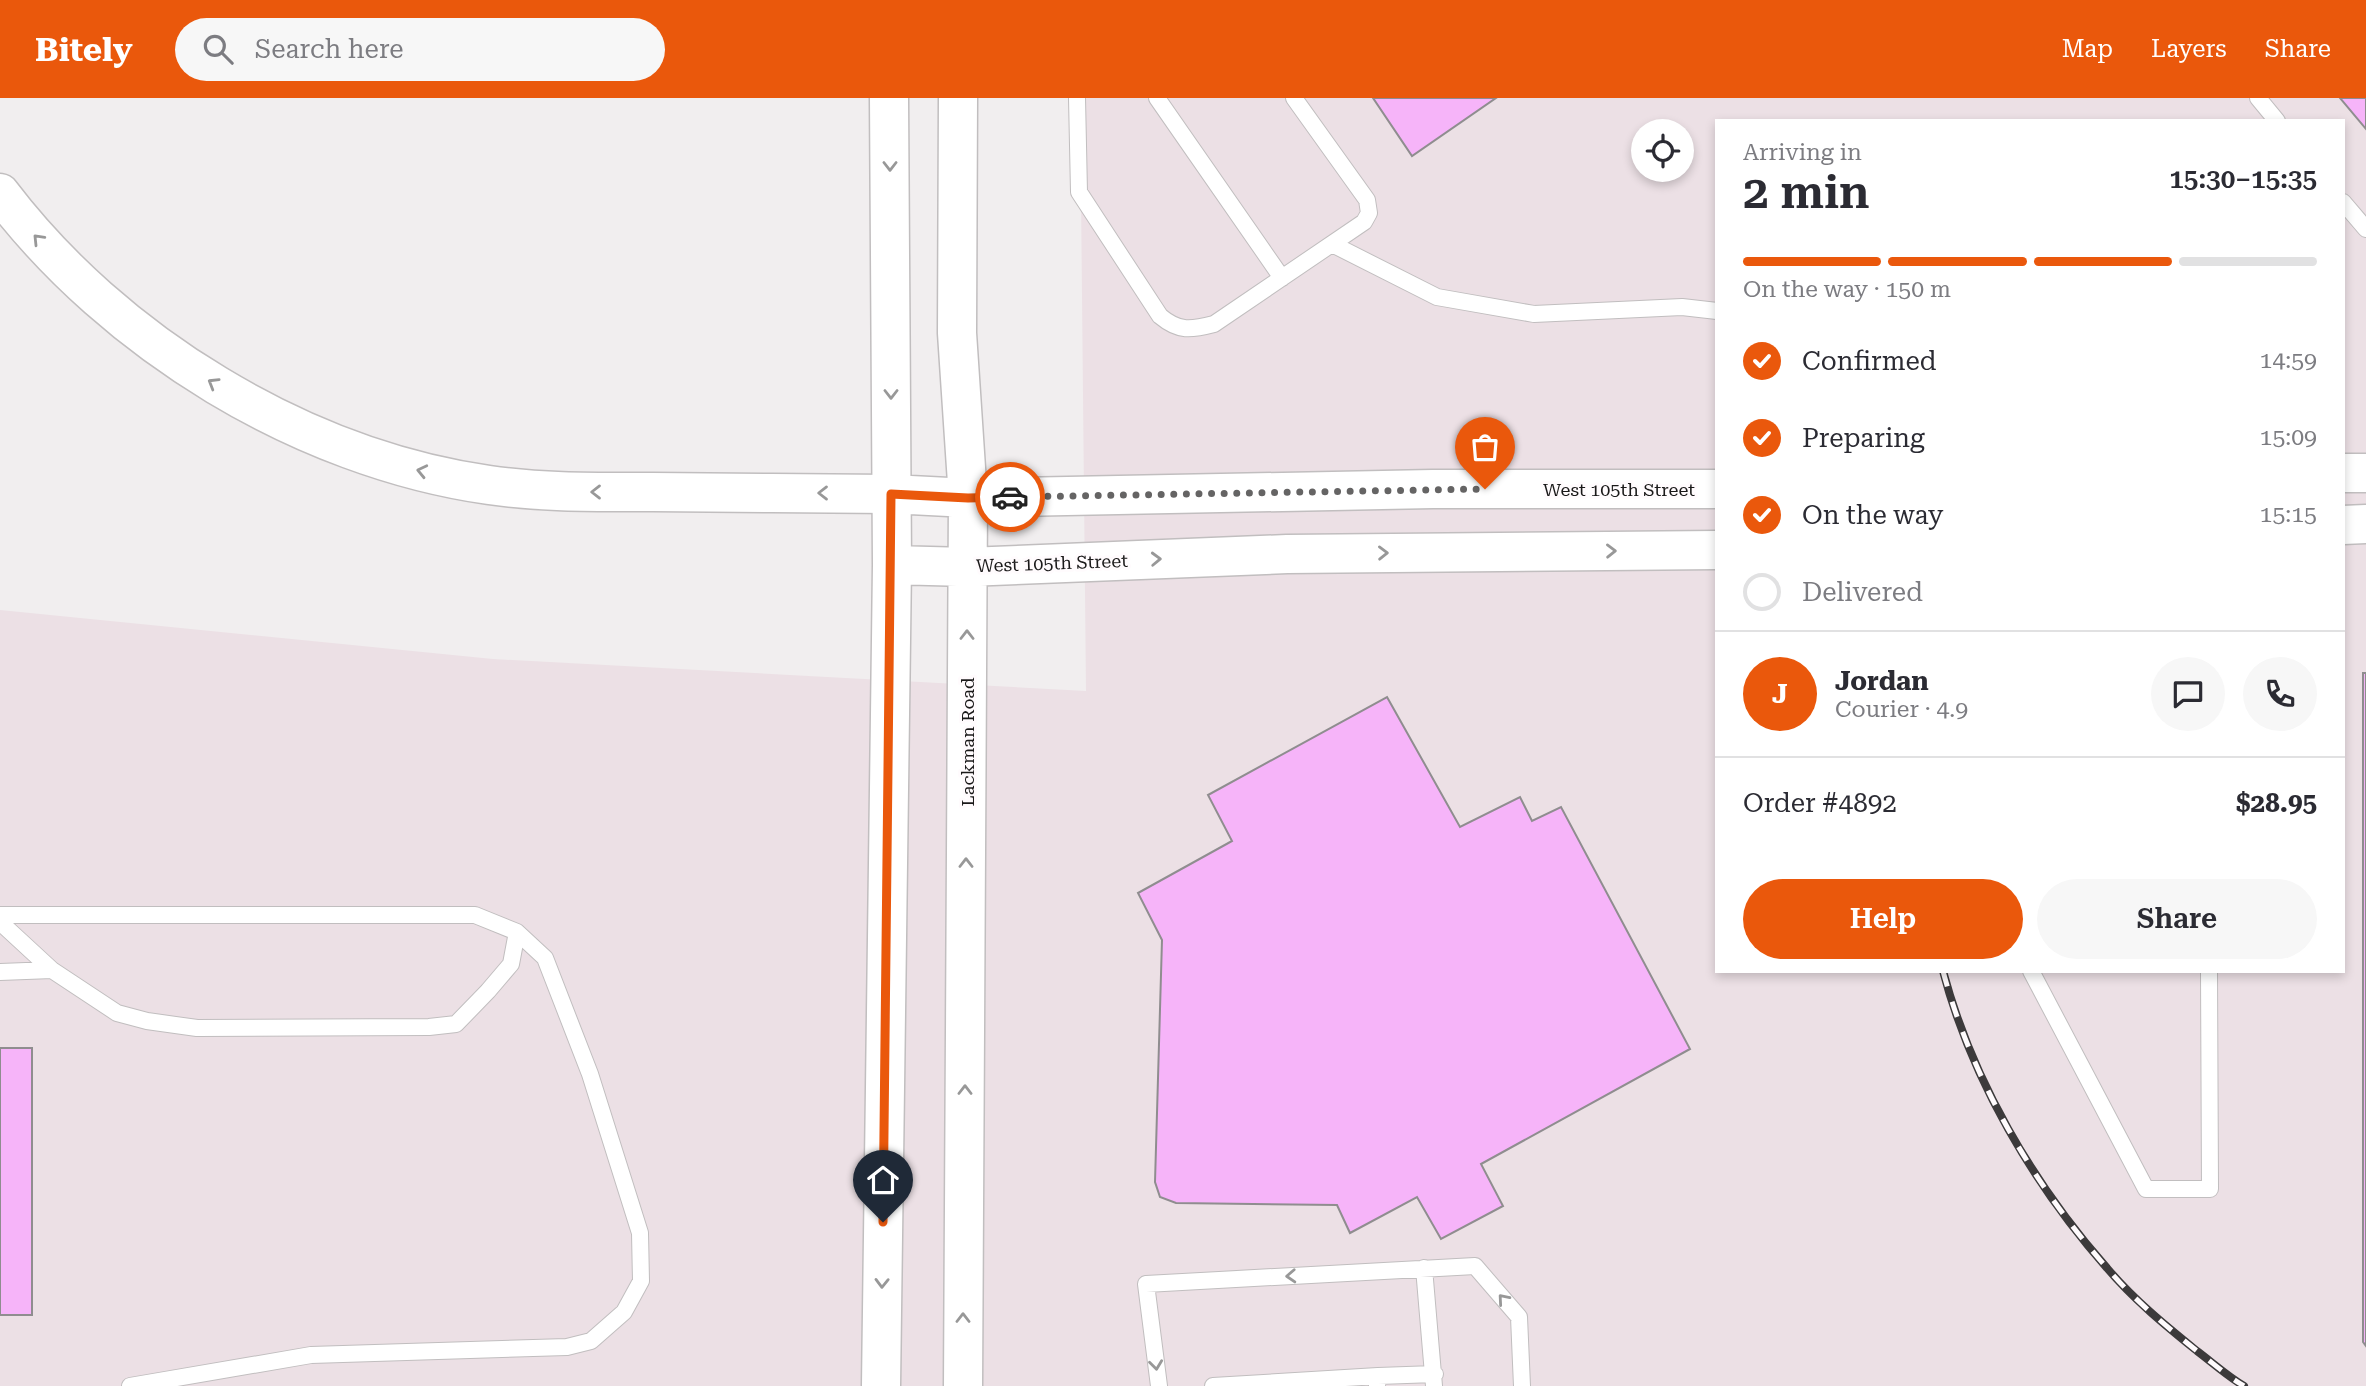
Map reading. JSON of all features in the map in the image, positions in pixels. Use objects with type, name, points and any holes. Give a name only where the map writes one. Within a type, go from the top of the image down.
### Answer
[{"type":"main road","points":[[881,1386],[892,565],[889,98]]},
{"type":"main road","name":"Lackman Road","points":[[958,98],[957,334],[968,498],[963,1386]]},
{"type":"main road","name":"West 105th Street","points":[[0,193],[25,226],[60,262],[115,312],[185,366],[246,402],[310,434],[396,465],[489,485],[570,492],[891,494],[968,498],[1433,489],[1715,489]]},
{"type":"main road","points":[[2345,473],[2366,472]]},
{"type":"main road","points":[[2345,526],[2366,524]]},
{"type":"main road","name":"West 105th Street","points":[[892,565],[967,567],[1287,554],[1715,550]]},
{"type":"lane","points":[[1077,98],[1079,192],[1160,316],[1173,327],[1195,329],[1214,324],[1364,222],[1370,213],[1367,200],[1294,98]]},
{"type":"lane","points":[[1157,98],[1282,278]]},
{"type":"lane","points":[[2258,98],[2275,119]]},
{"type":"lane","points":[[2345,204],[2366,229]]},
{"type":"lane","points":[[1332,244],[1437,298],[1534,314],[1682,307],[1715,311]]},
{"type":"lane","points":[[0,915],[475,915],[517,932],[545,958],[590,1074],[640,1233],[641,1281],[624,1312],[591,1341],[567,1347],[311,1355],[131,1386]]},
{"type":"lane","points":[[0,922],[51,970],[117,1013],[147,1021],[197,1028],[429,1027],[456,1024],[511,964],[517,932]]},
{"type":"lane","points":[[0,972],[51,970]]},
{"type":"lane","points":[[2032,973],[2146,1189],[2210,1189],[2209,973]]},
{"type":"lane","points":[[1159,1386],[1146,1284],[1475,1266],[1519,1317],[1522,1386]]},
{"type":"lane","points":[[1213,1386],[1435,1380],[1424,1269]]},
{"type":"shaded area","points":[[1080,98],[2366,98],[2366,1386],[0,1386],[0,610],[493,659],[1086,691]]},
{"type":"building","points":[[1373,98],[1496,98],[1412,156]]},
{"type":"building","points":[[2340,98],[2366,98],[2366,129]]},
{"type":"building","points":[[2363,673],[2366,673],[2366,1346],[2363,1342]]},
{"type":"building","points":[[1387,697],[1460,827],[1520,797],[1532,821],[1561,807],[1690,1049],[1481,1164],[1503,1206],[1441,1239],[1417,1197],[1350,1233],[1337,1205],[1176,1203],[1160,1197],[1155,1182],[1162,940],[1138,893],[1232,841],[1208,795]]},
{"type":"building","points":[[0,1048],[32,1048],[32,1315],[0,1315]]},
{"type":"railway","points":[[1944,973],[1970,1052],[1988,1091],[2030,1166],[2054,1201],[2107,1268],[2139,1301],[2197,1351],[2244,1386]]},
{"type":"way so far","points":[[1010,497],[1485,489]]},
{"type":"route","points":[[883,1222],[891,494],[1010,497]]}]
